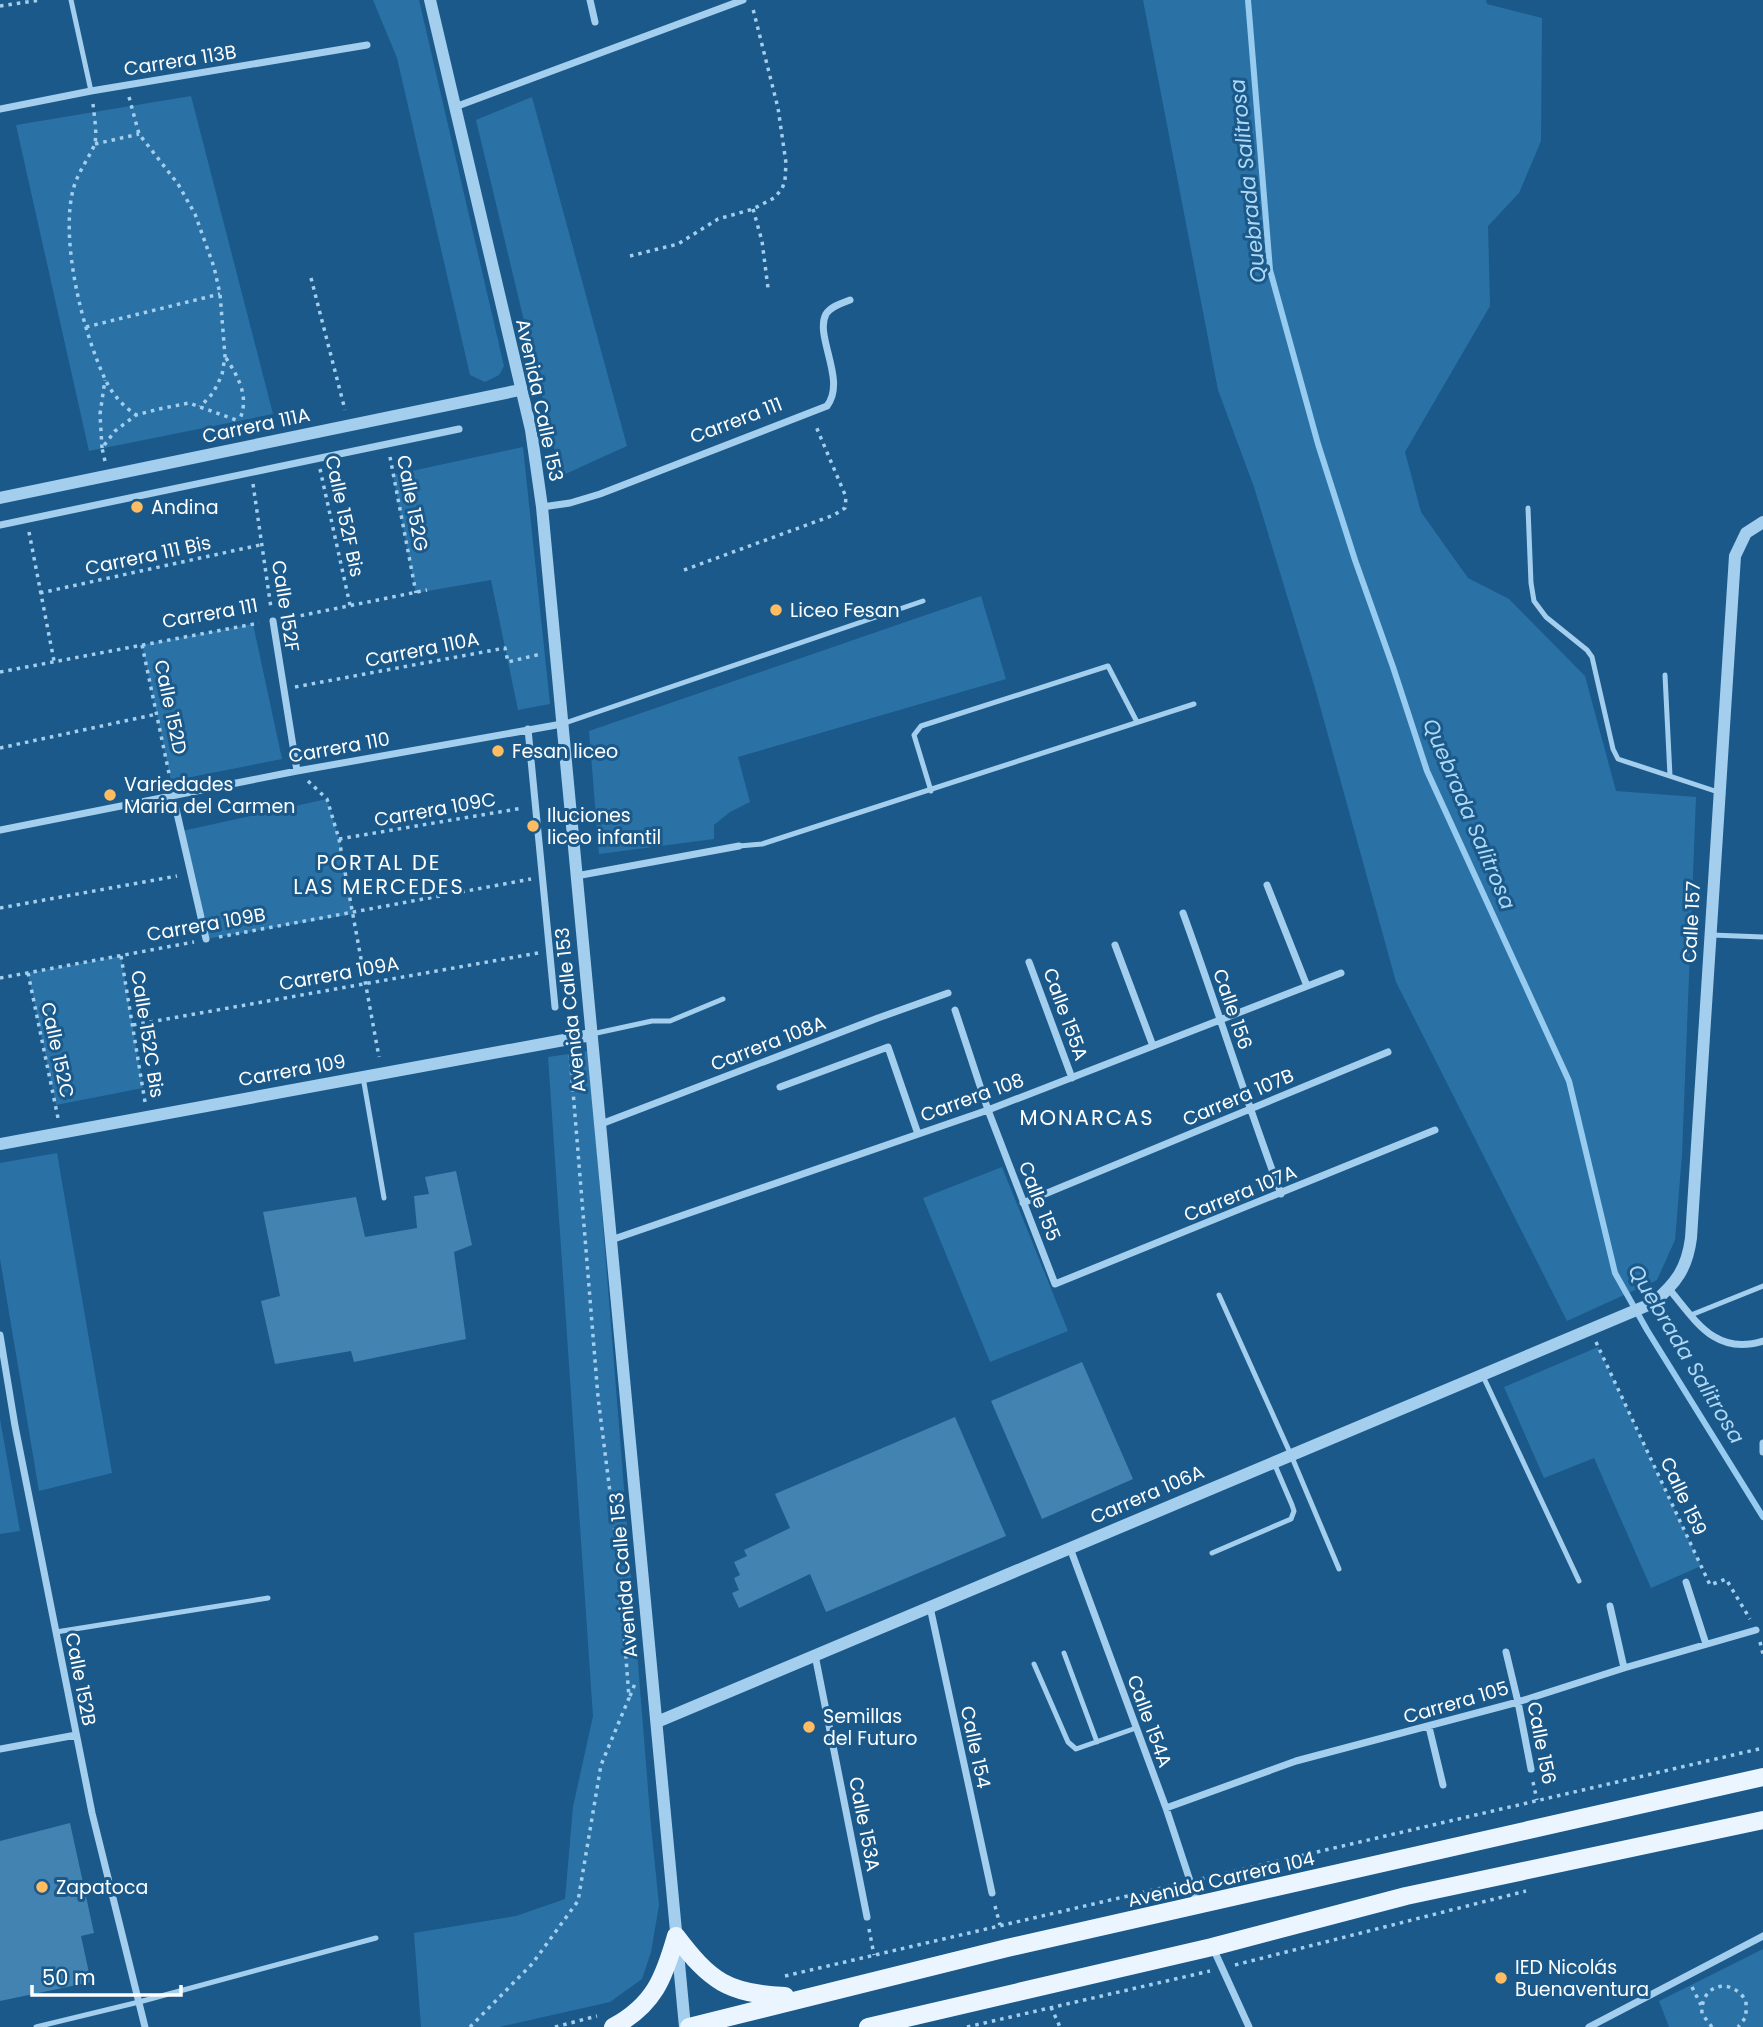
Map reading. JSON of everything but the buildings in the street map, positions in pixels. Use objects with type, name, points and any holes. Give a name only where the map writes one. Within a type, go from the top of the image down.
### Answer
[{"type":"main road","name":"Avenida Carrera 104","points":[[687,2027],[806,1997],[1763,1777]]},
{"type":"main road","points":[[868,2027],[1212,1947],[1416,1894],[1763,1820]]},
{"type":"main road","points":[[676,1936],[704,1969],[730,1988],[749,1994],[806,1997]]},
{"type":"main road","points":[[613,2027],[639,2009],[653,1995],[667,1968],[676,1936]]},
{"type":"street","name":"Avenida Calle 153","points":[[430,0],[531,430],[542,507],[676,1936],[687,2027]]},
{"type":"street","points":[[590,0],[595,22]]},
{"type":"street","points":[[455,107],[743,0]]},
{"type":"street","name":"Carrera 113B","points":[[0,109],[91,91],[366,46]]},
{"type":"street","name":"Carrera 111","points":[[542,507],[570,503],[600,494],[827,406],[834,393],[823,323],[831,308],[850,300]]},
{"type":"street","name":"Carrera 111A","points":[[0,498],[520,390]]},
{"type":"street","points":[[0,525],[458,429]]},
{"type":"street","name":"Calle 157","points":[[1653,1303],[1669,1289],[1682,1272],[1691,1238],[1735,556],[1746,533],[1763,522]]},
{"type":"street","name":"Calle 152F","points":[[273,621],[297,771]]},
{"type":"street","name":"Carrera 110","points":[[0,830],[297,771],[562,724]]},
{"type":"street","name":"Avenida Calle 153","points":[[528,729],[555,1007]]},
{"type":"street","points":[[173,796],[206,939]]},
{"type":"street","points":[[576,876],[739,846]]},
{"type":"street","points":[[1266,885],[1307,986]]},
{"type":"street","name":"Calle 156","points":[[1183,913],[1222,1020],[1249,1110],[1282,1194]]},
{"type":"street","points":[[1115,946],[1153,1046]]},
{"type":"street","name":"Calle 155A","points":[[1029,962],[1072,1078]]},
{"type":"street","name":"Carrera 108","points":[[611,1240],[988,1110],[1340,973]]},
{"type":"street","name":"Carrera 108A","points":[[601,1124],[878,1017],[948,993]]},
{"type":"street","name":"Calle 155","points":[[955,1010],[988,1110],[1055,1284]]},
{"type":"street","name":"Carrera 109","points":[[0,1144],[591,1035]]},
{"type":"street","points":[[780,1087],[888,1047],[918,1134]]},
{"type":"street","name":"Carrera 107B","points":[[1023,1203],[1388,1052]]},
{"type":"street","name":"Carrera 107A","points":[[1055,1284],[1435,1130]]},
{"type":"street","points":[[1669,1289],[1707,1335],[1720,1341],[1748,1345],[1763,1341]]},
{"type":"street","name":"Carrera 106A","points":[[657,1722],[1653,1303]]},
{"type":"street","name":"Calle 152B","points":[[0,1335],[15,1426],[92,1813],[145,2027]]},
{"type":"street","points":[[1762,1452],[1763,1443]]},
{"type":"street","name":"Calle 154A","points":[[1070,1548],[1166,1808],[1198,1906]]},
{"type":"street","points":[[1686,1582],[1706,1644]]},
{"type":"street","name":"Calle 154","points":[[930,1606],[992,1893]]},
{"type":"street","points":[[1610,1606],[1624,1668]]},
{"type":"street","name":"Carrera 105","points":[[1166,1808],[1296,1762],[1518,1702],[1756,1630]]},
{"type":"street","name":"Calle 156","points":[[1506,1652],[1531,1769]]},
{"type":"street","name":"Calle 153A","points":[[816,1655],[867,1917]]},
{"type":"street","points":[[1429,1727],[1444,1785]]},
{"type":"street","points":[[0,1749],[76,1735]]},
{"type":"street","points":[[1589,2027],[1763,1936]]},
{"type":"street","points":[[1212,1947],[1249,2027]]},
{"type":"lane","points":[[71,0],[91,91]]},
{"type":"lane","points":[[1528,508],[1534,601],[1546,617],[1592,657],[1613,749],[1618,760],[1718,792]]},
{"type":"lane","points":[[562,724],[923,601]]},
{"type":"lane","points":[[931,791],[914,735],[920,726],[934,721],[1108,666],[1137,722]]},
{"type":"lane","points":[[1665,676],[1670,776]]},
{"type":"lane","points":[[739,846],[762,845],[1194,704]]},
{"type":"lane","points":[[1709,934],[1763,937]]},
{"type":"lane","points":[[591,1035],[652,1021],[670,1021],[723,999]]},
{"type":"lane","points":[[363,1077],[384,1198]]},
{"type":"lane","points":[[1691,1315],[1763,1286]]},
{"type":"lane","points":[[1219,1295],[1339,1569]]},
{"type":"lane","points":[[1482,1374],[1579,1581]]},
{"type":"lane","points":[[1212,1553],[1291,1519],[1294,1511],[1273,1462]]},
{"type":"lane","points":[[56,1632],[268,1598]]},
{"type":"lane","points":[[1063,1653],[1097,1742]]},
{"type":"lane","points":[[1034,1664],[1068,1742],[1076,1749],[1136,1728]]},
{"type":"lane","points":[[36,2027],[376,1938]]},
{"type":"lane","points":[[73,2018],[76,2027]]},
{"type":"path","points":[[0,6],[40,0]]},
{"type":"path","points":[[630,256],[678,244],[718,219],[753,209],[774,198],[782,188],[786,163],[778,108],[751,0]]},
{"type":"path","points":[[127,85],[139,134],[178,184],[195,214],[214,267],[220,294],[225,356],[222,375],[213,393],[200,407]]},
{"type":"path","points":[[91,91],[95,144],[85,159],[73,190],[70,232],[74,275],[85,327],[105,380],[124,407],[136,415]]},
{"type":"path","points":[[95,144],[139,134]]},
{"type":"path","points":[[753,209],[762,241],[768,288]]},
{"type":"path","points":[[311,278],[340,393]]},
{"type":"path","points":[[85,327],[220,294]]},
{"type":"path","points":[[225,356],[242,390],[244,409],[239,421]]},
{"type":"path","points":[[105,380],[100,414],[102,448],[108,475]]},
{"type":"path","points":[[102,448],[116,431],[136,415],[189,403],[239,421],[252,446]]},
{"type":"path","points":[[684,570],[834,515],[845,508],[846,497],[810,412]]},
{"type":"path","name":"Calle 152G","points":[[387,443],[416,593]]},
{"type":"path","name":"Calle 152F Bis","points":[[317,457],[350,605]]},
{"type":"path","name":"Calle 152F","points":[[251,472],[273,621]]},
{"type":"path","points":[[26,519],[54,662]]},
{"type":"path","name":"Carrera 111 Bis","points":[[40,593],[261,545]]},
{"type":"path","name":"Carrera 111","points":[[0,672],[427,590]]},
{"type":"path","name":"Calle 152D","points":[[142,645],[173,796]]},
{"type":"path","name":"Carrera 110A","points":[[283,689],[505,648],[508,662],[555,650]]},
{"type":"path","points":[[0,748],[156,715]]},
{"type":"path","points":[[297,771],[327,799],[339,839],[382,1073]]},
{"type":"path","name":"Carrera 109C","points":[[339,839],[535,806]]},
{"type":"path","points":[[0,908],[190,874]]},
{"type":"path","name":"Carrera 109B","points":[[0,978],[353,914],[542,876]]},
{"type":"path","name":"Carrera 109A","points":[[133,1025],[550,950]]},
{"type":"path","name":"Calle 152C Bis","points":[[121,956],[147,1116]]},
{"type":"path","name":"Calle 152C","points":[[27,973],[61,1132]]},
{"type":"path","points":[[470,2027],[532,1964],[578,1901],[601,1765],[629,1698],[619,1564],[598,1397],[569,1039]]},
{"type":"path","name":"Calle 159","points":[[1590,1329],[1710,1585],[1726,1579],[1756,1630],[1763,1654]]},
{"type":"path","points":[[781,1977],[1763,1748]]},
{"type":"path","name":"Calle 156","points":[[1531,1769],[1537,1800]]},
{"type":"path","points":[[967,2027],[1222,1969],[1535,1889]]},
{"type":"path","points":[[992,1893],[1000,1925]]},
{"type":"path","points":[[867,1917],[874,1955]]},
{"type":"path","points":[[1687,1975],[1705,2020],[1712,2027]]},
{"type":"path","points":[[1702,2007],[1708,1993],[1714,1989],[1721,1986],[1736,1989],[1746,2001],[1748,2009],[1746,2017],[1738,2027]]},
{"type":"path","points":[[1051,2007],[1060,2027]]},
{"type":"path","points":[[997,2020],[999,2027]]},
{"type":"shaded area","points":[[373,0],[419,0],[504,366],[499,375],[485,382],[470,375],[397,58]]},
{"type":"shaded area","points":[[1143,0],[1486,0],[1487,4],[1542,18],[1541,141],[1519,193],[1488,226],[1490,306],[1405,452],[1421,512],[1468,578],[1509,599],[1585,676],[1616,791],[1696,797],[1682,1155],[1675,1240],[1657,1280],[1567,1321],[1396,982],[1315,688],[1254,487],[1218,390]]},
{"type":"shaded area","points":[[191,96],[273,414],[89,451],[16,125]]},
{"type":"shaded area","points":[[532,97],[627,446],[561,476],[476,120]]},
{"type":"shaded area","points":[[523,447],[550,704],[518,710],[491,580],[416,593],[393,475]]},
{"type":"shaded area","points":[[981,596],[1006,679],[738,757],[750,802],[730,812],[714,825],[714,839],[599,854],[589,731]]},
{"type":"shaded area","points":[[253,624],[282,759],[171,781],[142,645]]},
{"type":"shaded area","points":[[327,799],[339,839],[353,914],[206,939],[182,831]]},
{"type":"shaded area","points":[[121,956],[143,1088],[56,1105],[28,973]]},
{"type":"shaded area","points":[[589,1051],[659,1905],[651,1952],[642,1979],[610,2002],[499,2027],[421,2027],[414,1933],[516,1916],[565,1899],[573,1807],[593,1716],[548,1057]]},
{"type":"shaded area","points":[[57,1153],[112,1473],[39,1491],[0,1259],[0,1163]]},
{"type":"shaded area","points":[[1002,1167],[1068,1331],[990,1362],[923,1198]]},
{"type":"shaded area","points":[[1598,1347],[1701,1566],[1651,1588],[1594,1458],[1544,1478],[1504,1387]]},
{"type":"shaded area","points":[[0,1419],[20,1531],[0,1534]]},
{"type":"shaded area","points":[[1763,1949],[1763,2027],[1669,2027],[1659,2001]]},
{"type":"waterway","name":"Quebrada Salitrosa","points":[[1248,0],[1270,270],[1318,444],[1355,560],[1427,771],[1569,1081],[1615,1273],[1647,1330],[1763,1517]]},
{"type":"place","name":"Andina","points":[[137,507]]},
{"type":"place","name":"Liceo Fesan","points":[[776,610]]},
{"type":"place","name":"Fesan liceo","points":[[498,751]]},
{"type":"place","name":"Variedades Maria del Carmen","points":[[110,795]]},
{"type":"place","name":"Iluciones liceo infantil","points":[[533,826]]},
{"type":"place","name":"Semillas del Futuro","points":[[809,1727]]},
{"type":"place","name":"Zapatoca","points":[[42,1887]]},
{"type":"place","name":"IED Nicolás Buenaventura","points":[[1501,1978]]},
{"type":"district","name":"PORTAL DE LAS MERCEDES","points":[[379,875]]},
{"type":"district","name":"MONARCAS","points":[[1087,1118]]}]
